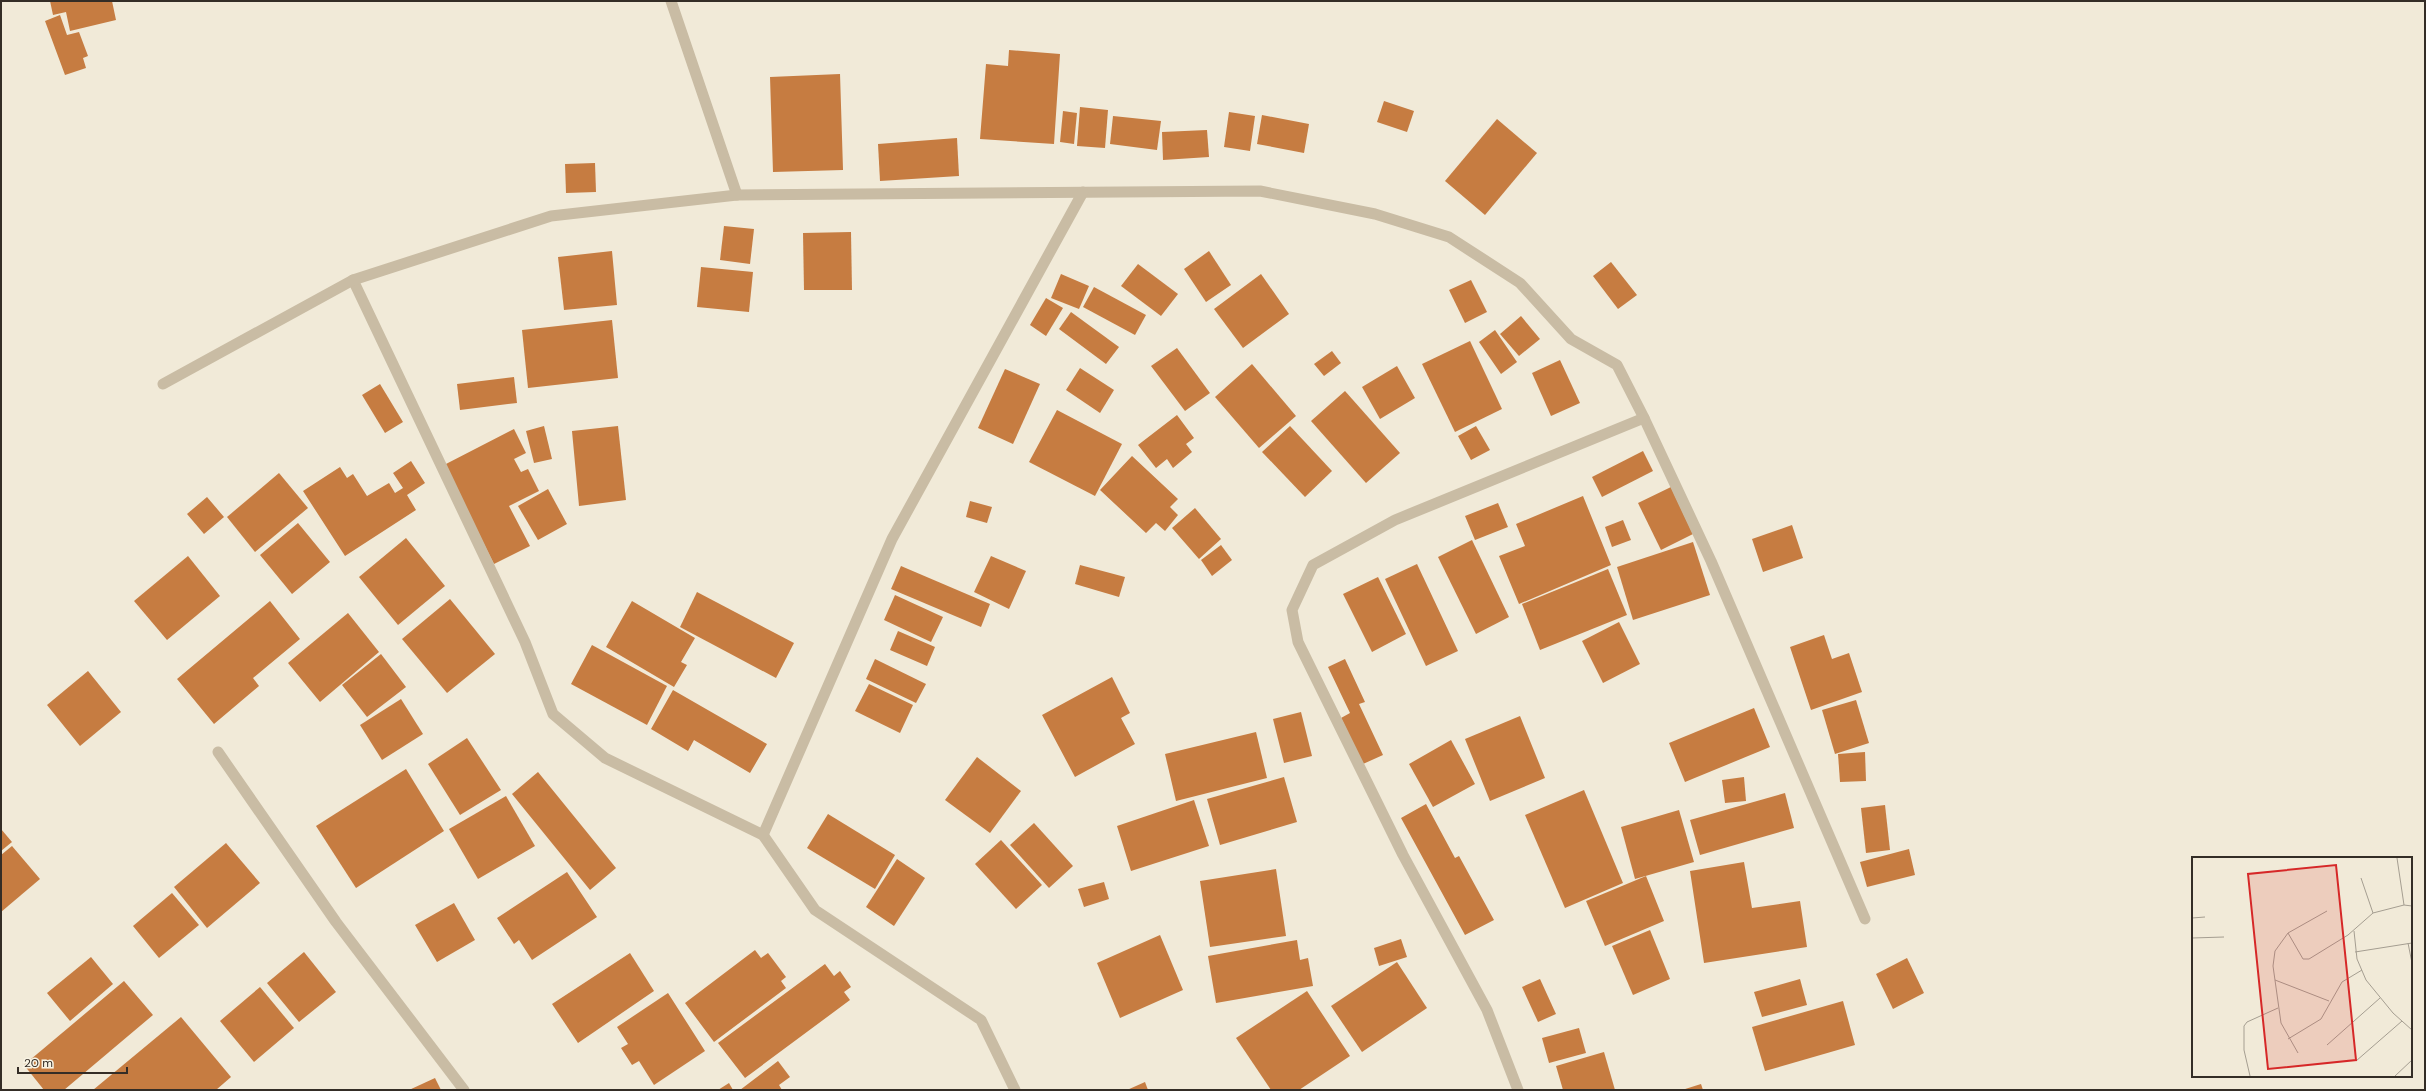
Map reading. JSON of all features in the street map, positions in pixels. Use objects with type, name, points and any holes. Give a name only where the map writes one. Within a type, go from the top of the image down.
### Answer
[{"type":"street","points":[[671,1],[737,195]]},
{"type":"street","points":[[163,384],[353,280],[551,216],[737,195],[1260,191],[1375,214],[1449,237],[1520,284],[1571,339],[1617,365],[1712,561],[1865,919]]},
{"type":"street","points":[[763,835],[892,539],[1083,192]]},
{"type":"street","points":[[353,280],[525,642],[553,714],[605,758],[763,835],[815,910],[981,1020],[1015,1090]]},
{"type":"street","points":[[1518,1090],[1487,1010],[1404,855],[1298,642],[1292,610],[1313,565],[1374,531],[1395,520],[1644,418]]},
{"type":"street","points":[[218,752],[336,922],[464,1090]]},
{"type":"building","points":[[50,1],[112,1],[116,20],[70,31],[66,12],[53,15]]},
{"type":"building","points":[[60,15],[67,35],[79,32],[88,56],[83,58],[86,68],[65,75],[45,21]]},
{"type":"building","points":[[1009,50],[1060,54],[1054,144],[980,139],[986,64],[1008,66]]},
{"type":"building","points":[[840,74],[843,170],[773,172],[770,77]]},
{"type":"building","points":[[1384,101],[1414,111],[1407,132],[1377,122]]},
{"type":"building","points":[[1080,107],[1108,110],[1105,148],[1077,146]]},
{"type":"building","points":[[1063,111],[1077,113],[1074,144],[1060,142]]},
{"type":"building","points":[[1229,112],[1255,116],[1250,151],[1224,147]]},
{"type":"building","points":[[1262,115],[1309,124],[1304,153],[1257,144]]},
{"type":"building","points":[[1113,116],[1161,121],[1157,150],[1110,144]]},
{"type":"building","points":[[1497,119],[1537,153],[1485,215],[1445,181]]},
{"type":"building","points":[[1207,130],[1209,157],[1163,160],[1162,132]]},
{"type":"building","points":[[957,138],[959,176],[880,181],[878,144]]},
{"type":"building","points":[[595,163],[596,192],[566,193],[565,164]]},
{"type":"building","points":[[724,226],[754,229],[750,264],[720,260]]},
{"type":"building","points":[[851,232],[852,290],[804,290],[803,233]]},
{"type":"building","points":[[612,251],[617,305],[564,310],[558,257]]},
{"type":"building","points":[[1209,251],[1231,285],[1206,302],[1184,269]]},
{"type":"building","points":[[1611,262],[1637,295],[1618,309],[1593,276]]},
{"type":"building","points":[[1138,264],[1178,294],[1161,316],[1121,286]]},
{"type":"building","points":[[701,267],[753,272],[749,312],[697,307]]},
{"type":"building","points":[[1061,274],[1089,286],[1079,309],[1051,298]]},
{"type":"building","points":[[1261,274],[1289,314],[1243,348],[1214,309]]},
{"type":"building","points":[[1471,280],[1487,312],[1465,323],[1449,290]]},
{"type":"building","points":[[1094,287],[1146,315],[1135,335],[1083,307]]},
{"type":"building","points":[[1046,298],[1063,308],[1046,336],[1030,325]]},
{"type":"building","points":[[1071,312],[1119,347],[1106,364],[1059,329]]},
{"type":"building","points":[[1521,316],[1540,339],[1519,356],[1500,334]]},
{"type":"building","points":[[612,320],[618,378],[528,388],[522,330]]},
{"type":"building","points":[[1495,330],[1517,362],[1501,374],[1479,342]]},
{"type":"building","points":[[1470,341],[1502,409],[1455,432],[1422,364]]},
{"type":"building","points":[[1177,348],[1210,393],[1185,411],[1151,366]]},
{"type":"building","points":[[1332,351],[1341,363],[1324,376],[1314,364]]},
{"type":"building","points":[[1560,360],[1580,403],[1551,416],[1532,373]]},
{"type":"building","points":[[1252,364],[1296,416],[1259,448],[1215,397]]},
{"type":"building","points":[[1397,366],[1415,398],[1380,419],[1362,387]]},
{"type":"building","points":[[1080,368],[1114,390],[1100,413],[1066,390]]},
{"type":"building","points":[[1005,369],[1040,384],[1013,444],[978,428]]},
{"type":"building","points":[[514,377],[517,403],[460,410],[457,384]]},
{"type":"building","points":[[380,384],[403,422],[385,433],[362,395]]},
{"type":"building","points":[[1345,391],[1400,453],[1366,483],[1311,421]]},
{"type":"building","points":[[1057,410],[1122,444],[1095,496],[1029,462]]},
{"type":"building","points":[[1177,415],[1194,438],[1186,444],[1192,452],[1173,468],[1167,459],[1156,468],[1138,445]]},
{"type":"building","points":[[544,426],[552,459],[534,463],[526,431]]},
{"type":"building","points":[[618,426],[626,500],[579,506],[572,431]]},
{"type":"building","points":[[1290,426],[1332,471],[1305,497],[1262,452]]},
{"type":"building","points":[[1476,426],[1490,450],[1471,460],[1458,436]]},
{"type":"building","points":[[514,429],[526,453],[514,459],[521,472],[528,469],[539,491],[509,506],[530,546],[494,564],[444,465]]},
{"type":"building","points":[[1643,451],[1653,471],[1602,497],[1592,477]]},
{"type":"building","points":[[1132,456],[1178,499],[1170,507],[1178,515],[1165,531],[1156,523],[1146,533],[1100,490]]},
{"type":"building","points":[[411,461],[425,483],[407,495],[416,510],[345,556],[303,491],[340,467],[347,478],[353,474],[367,496],[389,483],[395,493],[403,488],[393,473]]},
{"type":"building","points":[[279,473],[308,508],[255,552],[227,517]]},
{"type":"building","points":[[1671,487],[1693,534],[1661,550],[1638,503]]},
{"type":"building","points":[[548,489],[567,524],[538,540],[518,506]]},
{"type":"building","points":[[1583,496],[1611,565],[1519,604],[1499,556],[1525,546],[1516,524]]},
{"type":"building","points":[[207,497],[224,517],[204,534],[187,514]]},
{"type":"building","points":[[970,501],[992,507],[987,523],[966,517]]},
{"type":"building","points":[[1498,503],[1508,527],[1475,540],[1465,516]]},
{"type":"building","points":[[1195,508],[1221,539],[1199,559],[1172,528]]},
{"type":"building","points":[[1623,520],[1631,540],[1612,547],[1605,527]]},
{"type":"building","points":[[298,523],[330,562],[292,594],[260,555]]},
{"type":"building","points":[[1792,525],[1803,558],[1763,572],[1752,539]]},
{"type":"building","points":[[406,538],[445,586],[398,625],[359,577]]},
{"type":"building","points":[[1472,540],[1509,617],[1476,634],[1438,557]]},
{"type":"building","points":[[1693,542],[1710,595],[1633,620],[1617,567]]},
{"type":"building","points":[[1221,545],[1232,560],[1212,576],[1201,560]]},
{"type":"building","points":[[188,556],[220,596],[167,640],[134,601]]},
{"type":"building","points":[[991,556],[1026,571],[1009,609],[974,592]]},
{"type":"building","points":[[1417,564],[1458,651],[1426,666],[1385,579]]},
{"type":"building","points":[[1080,565],[1125,577],[1119,597],[1075,584]]},
{"type":"building","points":[[901,566],[990,604],[981,627],[891,589]]},
{"type":"building","points":[[1608,569],[1627,615],[1540,650],[1522,604]]},
{"type":"building","points":[[1378,577],[1406,634],[1372,652],[1343,594]]},
{"type":"building","points":[[697,592],[794,643],[776,678],[680,627]]},
{"type":"building","points":[[895,595],[943,617],[931,642],[884,620]]},
{"type":"building","points":[[450,599],[495,654],[447,693],[402,639]]},
{"type":"building","points":[[270,601],[300,639],[253,678],[259,686],[214,724],[177,679]]},
{"type":"building","points":[[632,601],[695,638],[681,662],[687,665],[674,687],[606,647]]},
{"type":"building","points":[[348,613],[379,652],[320,702],[288,663]]},
{"type":"building","points":[[1619,622],[1640,664],[1603,683],[1582,641]]},
{"type":"building","points":[[898,631],[935,647],[927,666],[890,650]]},
{"type":"building","points":[[1824,635],[1832,659],[1849,653],[1862,692],[1811,710],[1790,647]]},
{"type":"building","points":[[592,645],[667,686],[647,725],[571,684]]},
{"type":"building","points":[[381,654],[406,687],[367,717],[342,685]]},
{"type":"building","points":[[875,659],[926,684],[916,703],[866,679]]},
{"type":"building","points":[[1345,659],[1365,702],[1359,704],[1383,755],[1363,764],[1341,718],[1350,713],[1328,667]]},
{"type":"building","points":[[88,671],[121,712],[80,746],[47,705]]},
{"type":"building","points":[[1112,677],[1130,713],[1121,718],[1135,744],[1075,777],[1042,715]]},
{"type":"building","points":[[869,684],[913,705],[900,733],[855,711]]},
{"type":"building","points":[[673,690],[767,744],[750,773],[694,740],[688,751],[651,729]]},
{"type":"building","points":[[401,699],[423,734],[382,760],[360,725]]},
{"type":"building","points":[[1856,700],[1869,743],[1835,754],[1822,710]]},
{"type":"building","points":[[1754,708],[1770,747],[1685,782],[1669,743]]},
{"type":"building","points":[[1301,712],[1312,756],[1284,763],[1273,719]]},
{"type":"building","points":[[1520,716],[1545,778],[1490,801],[1465,739]]},
{"type":"building","points":[[1256,732],[1267,778],[1176,801],[1165,754]]},
{"type":"building","points":[[467,738],[501,790],[460,815],[428,764]]},
{"type":"building","points":[[1451,740],[1475,784],[1433,807],[1409,764]]},
{"type":"building","points":[[1865,752],[1866,781],[1840,782],[1838,754]]},
{"type":"building","points":[[977,757],[1021,791],[990,833],[945,800]]},
{"type":"building","points":[[406,769],[444,831],[356,888],[316,826]]},
{"type":"building","points":[[538,772],[616,868],[590,890],[512,794]]},
{"type":"building","points":[[1284,777],[1297,822],[1220,845],[1207,799]]},
{"type":"building","points":[[1744,777],[1746,801],[1725,803],[1722,780]]},
{"type":"building","points":[[1584,790],[1623,883],[1565,908],[1525,815]]},
{"type":"building","points":[[1785,793],[1794,828],[1700,855],[1690,820]]},
{"type":"building","points":[[506,796],[535,846],[478,879],[449,829]]},
{"type":"building","points":[[1194,800],[1209,846],[1131,871],[1117,826]]},
{"type":"building","points":[[1426,804],[1455,858],[1459,856],[1494,920],[1465,935],[1401,818]]},
{"type":"building","points":[[1885,805],[1890,850],[1866,853],[1861,808]]},
{"type":"building","points":[[1679,810],[1694,862],[1635,879],[1621,827]]},
{"type":"building","points":[[828,814],[895,855],[875,889],[807,848]]},
{"type":"building","points":[[1034,823],[1073,866],[1049,888],[1010,845]]},
{"type":"building","points":[[1,829],[12,842],[1,851]]},
{"type":"building","points":[[1001,840],[1042,885],[1016,909],[975,864]]},
{"type":"building","points":[[226,843],[260,883],[207,928],[174,887]]},
{"type":"building","points":[[12,846],[40,879],[1,912],[1,855]]},
{"type":"building","points":[[1909,849],[1915,875],[1867,887],[1860,862]]},
{"type":"building","points":[[897,859],[925,878],[894,926],[866,907]]},
{"type":"building","points":[[1744,862],[1752,908],[1800,901],[1807,947],[1704,963],[1690,871]]},
{"type":"building","points":[[1276,869],[1286,936],[1210,947],[1200,881]]},
{"type":"building","points":[[567,872],[597,917],[532,960],[519,940],[514,944],[497,918]]},
{"type":"building","points":[[1646,876],[1664,921],[1605,946],[1586,901]]},
{"type":"building","points":[[1104,882],[1109,899],[1084,907],[1078,889]]},
{"type":"building","points":[[172,893],[199,925],[159,958],[133,926]]},
{"type":"building","points":[[454,903],[475,940],[437,962],[415,925]]},
{"type":"building","points":[[1650,930],[1670,979],[1633,995],[1612,946]]},
{"type":"building","points":[[1160,935],[1183,990],[1120,1018],[1097,963]]},
{"type":"building","points":[[1401,939],[1407,957],[1379,966],[1374,948]]},
{"type":"building","points":[[1297,940],[1300,960],[1308,958],[1313,986],[1216,1003],[1208,956]]},
{"type":"building","points":[[755,950],[761,958],[768,953],[786,977],[781,981],[786,988],[714,1042],[685,1003]]},
{"type":"building","points":[[304,952],[336,992],[299,1022],[267,983]]},
{"type":"building","points":[[630,953],[654,991],[578,1043],[552,1004]]},
{"type":"building","points":[[91,957],[113,984],[70,1021],[47,993]]},
{"type":"building","points":[[1907,958],[1924,993],[1893,1009],[1876,974]]},
{"type":"building","points":[[1397,962],[1427,1008],[1362,1052],[1331,1006]]},
{"type":"building","points":[[825,964],[834,976],[840,971],[851,987],[844,992],[850,1000],[745,1078],[718,1043]]},
{"type":"building","points":[[1540,979],[1556,1014],[1538,1022],[1522,987]]},
{"type":"building","points":[[1800,979],[1807,1005],[1762,1017],[1754,992]]},
{"type":"building","points":[[124,981],[153,1015],[64,1090],[44,1090],[24,1065]]},
{"type":"building","points":[[260,987],[294,1028],[254,1062],[220,1021]]},
{"type":"building","points":[[1307,991],[1350,1056],[1299,1090],[1271,1090],[1236,1038]]},
{"type":"building","points":[[668,993],[705,1051],[654,1085],[639,1061],[632,1065],[621,1048],[628,1044],[617,1027]]},
{"type":"building","points":[[1843,1001],[1855,1045],[1765,1071],[1752,1027]]},
{"type":"building","points":[[181,1017],[231,1077],[216,1090],[93,1090]]},
{"type":"building","points":[[1579,1028],[1586,1053],[1549,1063],[1542,1038]]},
{"type":"building","points":[[1604,1052],[1615,1090],[1563,1090],[1556,1066]]},
{"type":"building","points":[[778,1061],[790,1077],[779,1085],[782,1090],[740,1090]]},
{"type":"building","points":[[435,1078],[441,1090],[409,1090]]},
{"type":"building","points":[[1145,1082],[1148,1090],[1127,1090]]},
{"type":"building","points":[[729,1083],[733,1090],[718,1090]]},
{"type":"building","points":[[1701,1084],[1703,1090],[1682,1090]]}]
